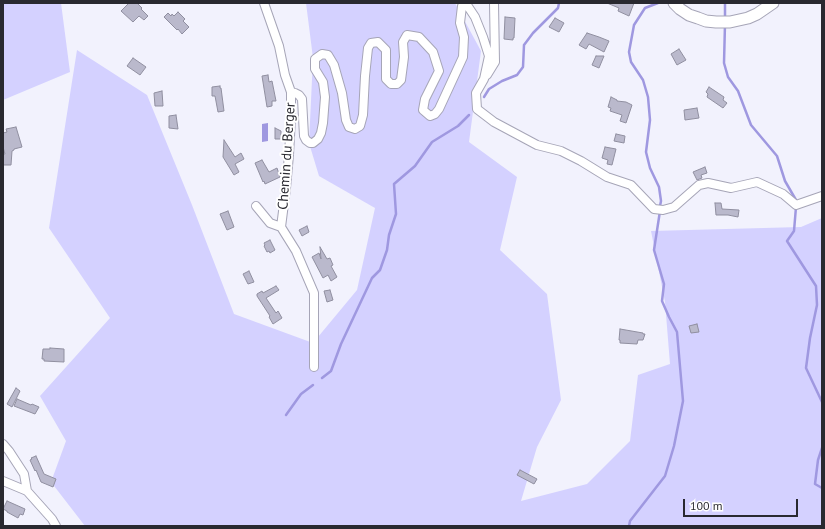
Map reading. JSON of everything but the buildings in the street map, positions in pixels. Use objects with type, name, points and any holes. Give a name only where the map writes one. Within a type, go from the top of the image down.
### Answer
[{"type":"main road","points":[[674,3],[690,15],[716,22],[730,22],[748,18],[774,3]]},
{"type":"street","points":[[264,3],[279,46],[285,75],[291,92]]},
{"type":"street","points":[[494,3],[495,62],[476,93],[477,109],[494,122],[537,145],[561,151],[607,177],[631,185],[654,209],[663,210],[674,207],[699,185],[708,183],[731,188],[757,182],[783,194],[796,205],[822,196]]},
{"type":"street","points":[[466,4],[475,17],[489,56],[484,80]]},
{"type":"street","name":"Chemin du Berger","points":[[314,368],[314,294],[296,251],[281,227],[289,155],[291,92],[299,95],[302,99],[304,136],[306,140],[313,143],[318,139],[321,133],[325,97],[323,82],[315,68],[315,59],[322,54],[328,55],[334,65],[342,94],[346,120],[349,127],[355,129],[360,126],[362,115],[364,76],[368,48],[371,43],[378,42],[386,50],[386,79],[391,84],[396,84],[401,80],[404,57],[403,42],[407,35],[419,37],[433,52],[439,71],[424,99],[423,110],[430,116],[435,114],[439,109],[463,57],[464,37],[460,23],[462,6],[466,4]]},
{"type":"street","points":[[256,206],[270,223],[281,227]]},
{"type":"street","points":[[3,444],[24,474],[27,491]]},
{"type":"street","points":[[3,481],[27,491],[52,519],[56,526]]},
{"type":"shaded area","points":[[3,3],[61,3],[70,72],[3,100]]},
{"type":"shaded area","points":[[306,3],[455,3],[481,51],[469,142],[517,177],[500,250],[547,294],[561,400],[537,447],[521,501],[587,484],[630,441],[638,375],[670,364],[665,302],[651,231],[801,227],[822,218],[822,526],[85,526],[51,482],[66,441],[40,396],[110,318],[49,228],[77,50],[147,95],[192,205],[234,314],[313,343],[357,290],[375,208],[319,176],[309,143],[313,58]]},
{"type":"shaded area","points":[[268,123],[268,141],[262,142],[262,124]]},
{"type":"waterway","points":[[484,97],[489,89],[502,81],[517,75],[523,67],[524,45],[533,33],[558,8],[559,3]]},
{"type":"waterway","points":[[658,3],[645,8],[634,25],[629,52],[631,62],[643,80],[648,97],[650,120],[646,152],[650,168],[659,187],[661,201],[660,206]]},
{"type":"waterway","points":[[725,3],[725,20]]},
{"type":"waterway","points":[[725,24],[724,63],[728,77],[738,91],[751,125],[777,156],[785,181],[796,200]]},
{"type":"waterway","points":[[322,378],[331,371],[341,344],[372,278],[380,270],[387,250],[389,235],[396,214],[394,184],[415,166],[432,142],[458,126],[469,115]]},
{"type":"waterway","points":[[796,207],[794,231],[787,241],[816,286],[817,305],[810,338],[806,368],[822,402]]},
{"type":"waterway","points":[[629,526],[630,521],[665,476],[674,446],[683,401],[677,332],[662,301],[664,284],[654,250],[660,211]]},
{"type":"waterway","points":[[286,415],[301,394],[313,385]]},
{"type":"waterway","points":[[822,448],[818,460],[815,484],[822,488]]}]
